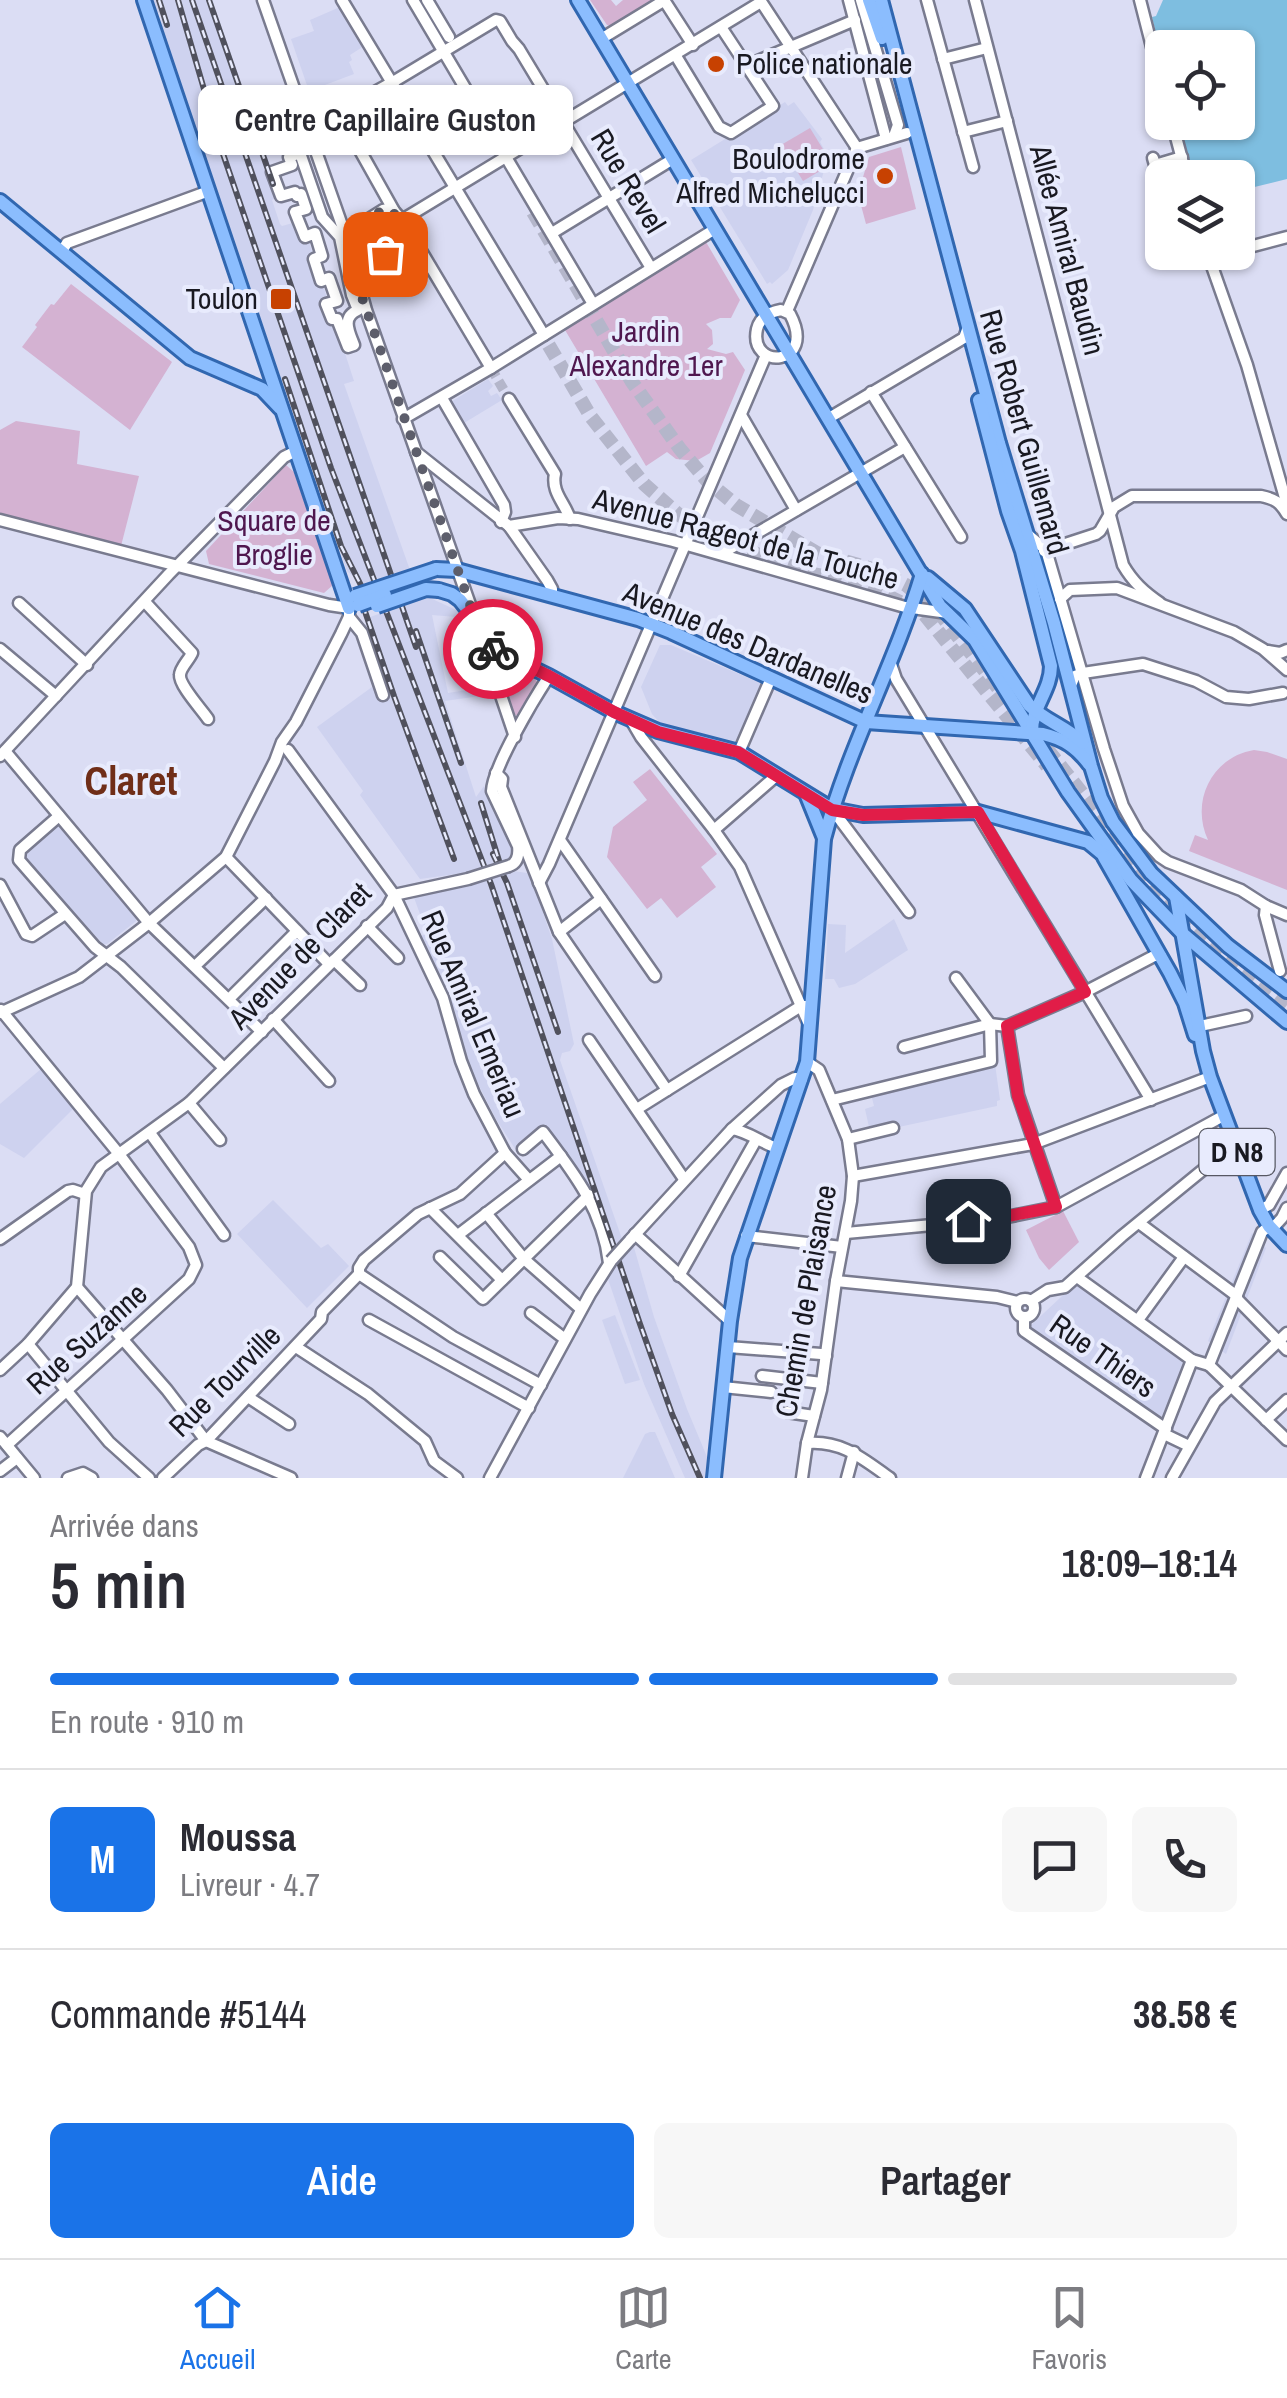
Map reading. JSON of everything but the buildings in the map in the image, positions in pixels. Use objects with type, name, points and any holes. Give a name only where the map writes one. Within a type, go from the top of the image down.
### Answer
[{"type":"main road","points":[[144,0],[340,585],[351,595],[354,607],[444,575],[486,642],[499,652],[658,732],[738,752],[832,810],[863,815],[978,812],[1088,842],[1182,933],[1287,1022]]},
{"type":"main road","points":[[578,0],[940,606],[974,640],[1068,792],[1130,880]]},
{"type":"main road","points":[[875,0],[900,134]]},
{"type":"main road","points":[[875,0],[909,108],[900,134]]},
{"type":"main road","name":"Rue Robert Guillemard","points":[[900,134],[928,180],[1008,511],[1054,624],[1102,798],[1121,834],[1151,873],[1228,946],[1287,991]]},
{"type":"main road","name":"Rue Robert Guillemard","points":[[900,134],[968,336],[1024,532],[1051,666],[1049,682],[1032,720],[1032,734]]},
{"type":"main road","points":[[0,201],[190,358],[262,390],[284,414]]},
{"type":"main road","points":[[714,1478],[730,1321],[746,1236],[804,1071],[810,1026],[806,1006],[824,839],[922,574]]},
{"type":"main road","points":[[922,574],[965,609],[1035,711],[1073,733],[1086,746]]},
{"type":"main road","name":"Avenue des Dardanelles","points":[[444,575],[552,596],[650,624],[866,722],[1032,734],[1065,740],[1091,766]]},
{"type":"main road","points":[[1017,688],[1045,690]]},
{"type":"main road","name":"D N8","points":[[1068,792],[1074,810],[1161,956],[1203,1050]]},
{"type":"main road","points":[[806,794],[824,839]]},
{"type":"main road","name":"D N8","points":[[1176,896],[1210,1077],[1260,1210],[1287,1244]]},
{"type":"main road","points":[[1172,978],[1182,980],[1216,963]]},
{"type":"street","points":[[263,0],[415,451],[444,575],[475,619]]},
{"type":"street","points":[[342,0],[544,336]]},
{"type":"street","points":[[414,0],[593,304]]},
{"type":"street","points":[[427,0],[448,37]]},
{"type":"street","points":[[601,39],[665,0],[693,45]]},
{"type":"street","points":[[849,0],[900,134]]},
{"type":"street","points":[[861,0],[900,134]]},
{"type":"street","points":[[927,0],[973,167]]},
{"type":"street","name":"Allée Amiral Baudin","points":[[975,0],[1123,565],[1142,590],[1160,604]]},
{"type":"street","points":[[1140,0],[1148,30]]},
{"type":"street","points":[[401,220],[761,1],[856,148]]},
{"type":"street","points":[[746,66],[855,20]]},
{"type":"street","name":"Rue Revel","points":[[444,52],[500,21],[651,268]]},
{"type":"street","points":[[676,56],[719,126],[731,133],[773,106],[722,27]]},
{"type":"street","points":[[943,59],[986,48]]},
{"type":"street","points":[[308,130],[444,52]]},
{"type":"street","points":[[340,113],[491,368]]},
{"type":"street","points":[[963,132],[1006,121]]},
{"type":"street","points":[[786,311],[856,148],[900,134]]},
{"type":"street","points":[[1177,140],[1183,160]]},
{"type":"street","points":[[300,153],[322,216],[340,237],[358,310],[352,312],[347,322],[354,345],[348,347],[326,304],[337,301],[330,278],[321,281],[314,259],[322,256],[314,233],[305,236],[295,212],[306,208],[301,194],[281,196],[273,172],[292,166],[289,157],[300,153]]},
{"type":"street","points":[[1153,158],[1156,165],[1182,157]]},
{"type":"street","points":[[552,233],[673,159]]},
{"type":"street","points":[[62,251],[67,243],[209,191]]},
{"type":"street","points":[[345,234],[383,210],[388,209],[401,220]]},
{"type":"street","points":[[355,270],[400,244],[401,220]]},
{"type":"street","points":[[403,420],[716,229]]},
{"type":"street","points":[[1255,245],[1287,237]]},
{"type":"street","points":[[1213,270],[1286,492],[1287,517]]},
{"type":"street","points":[[775,311],[786,311],[795,324],[796,344],[783,358],[766,355],[756,334],[761,321],[775,311]]},
{"type":"street","points":[[829,418],[968,336]]},
{"type":"street","points":[[539,883],[766,355]]},
{"type":"street","points":[[872,392],[961,537]]},
{"type":"street","points":[[442,398],[504,505],[505,524]]},
{"type":"street","points":[[509,398],[555,474],[554,489],[570,519]]},
{"type":"street","points":[[741,415],[796,510]]},
{"type":"street","points":[[720,554],[904,447]]},
{"type":"street","points":[[262,1032],[149,923],[2,754],[176,567],[284,457],[296,451]]},
{"type":"street","points":[[415,451],[505,524],[547,580],[552,596]]},
{"type":"street","points":[[1261,496],[1272,492],[1279,477]]},
{"type":"street","points":[[1261,496],[1286,492]]},
{"type":"street","points":[[1029,562],[1046,550],[1096,534],[1114,507],[1132,496],[1261,496],[1274,498],[1287,517]]},
{"type":"street","name":"Avenue Rageot de la Touche","points":[[505,524],[570,519],[686,544],[911,608],[948,613]]},
{"type":"street","points":[[0,520],[328,606],[354,607]]},
{"type":"street","points":[[1024,532],[1046,550],[1104,749],[1123,806],[1138,833],[1159,856],[1240,890],[1287,915]]},
{"type":"street","points":[[1054,624],[1056,604],[1070,590],[1118,588],[1234,632],[1263,649],[1287,670]]},
{"type":"street","points":[[145,602],[192,653],[180,671],[179,680],[208,719]]},
{"type":"street","points":[[19,603],[86,665]]},
{"type":"street","points":[[354,607],[383,695]]},
{"type":"street","points":[[118,1154],[1,1012],[66,984],[149,923],[226,857],[275,761],[289,745],[296,722],[354,607]]},
{"type":"street","points":[[486,642],[515,736]]},
{"type":"street","points":[[1263,649],[1280,653],[1287,650]]},
{"type":"street","points":[[0,650],[56,696]]},
{"type":"street","points":[[891,664],[924,726],[1150,1100]]},
{"type":"street","points":[[1071,685],[1082,672],[1144,664],[1196,681],[1226,697],[1249,699],[1283,694]]},
{"type":"street","points":[[549,676],[496,772],[560,932],[667,1090]]},
{"type":"street","points":[[738,752],[771,678]]},
{"type":"street","points":[[630,719],[740,867],[806,1006],[636,1109]]},
{"type":"street","name":"Rue Amiral Emeriau","points":[[289,745],[307,776],[394,895],[444,998],[474,1094],[505,1153],[529,1180]]},
{"type":"street","name":"Avenue de Claret","points":[[85,1194],[101,1167],[189,1103],[387,908],[394,895],[468,879],[516,862],[519,852],[492,791],[496,772]]},
{"type":"street","points":[[714,830],[776,776]]},
{"type":"street","points":[[832,810],[909,912]]},
{"type":"street","points":[[59,816],[20,850],[20,860],[106,956],[224,1068]]},
{"type":"street","points":[[560,840],[655,976]]},
{"type":"street","points":[[226,857],[297,931],[360,986]]},
{"type":"street","points":[[0,885],[26,934],[32,936],[65,914]]},
{"type":"street","points":[[195,966],[266,898]]},
{"type":"street","points":[[560,932],[602,898]]},
{"type":"street","points":[[1266,906],[1264,914],[1280,972]]},
{"type":"street","points":[[366,926],[398,958]]},
{"type":"street","points":[[228,999],[297,931]]},
{"type":"street","points":[[904,1047],[990,1024],[1007,1026],[1161,956]]},
{"type":"street","points":[[832,1100],[992,1061],[990,1024],[956,978]]},
{"type":"street","points":[[1200,1026],[1246,1016]]},
{"type":"street","points":[[273,1020],[329,1082]]},
{"type":"street","points":[[1007,1026],[1018,1096],[1056,1207]]},
{"type":"street","points":[[589,1040],[684,1179]]},
{"type":"street","name":"Chemin de Plaisance","points":[[802,1478],[822,1383],[853,1176],[848,1139],[818,1068],[804,1071]]},
{"type":"street","points":[[490,1478],[610,1262],[732,1129],[781,1085],[804,1071]]},
{"type":"street","points":[[853,1176],[1033,1144],[1210,1077]]},
{"type":"street","points":[[189,1103],[220,1140]]},
{"type":"street","points":[[846,1232],[997,1218],[1056,1207],[1223,1116]]},
{"type":"street","points":[[848,1139],[893,1128]]},
{"type":"street","points":[[732,1129],[776,1148]]},
{"type":"street","points":[[523,1149],[543,1132],[589,1195],[610,1262]]},
{"type":"street","points":[[150,1133],[224,1235]]},
{"type":"street","points":[[679,1276],[756,1140]]},
{"type":"street","points":[[836,1281],[1031,1301],[1048,1290],[1064,1287],[1226,1152],[1236,1148]]},
{"type":"street","name":"Rue Tourville","points":[[163,1478],[206,1440],[292,1351],[359,1274],[364,1260],[418,1214],[460,1194],[505,1153]]},
{"type":"street","name":"Rue Suzanne","points":[[4,1441],[124,1340],[189,1279],[196,1265],[189,1247],[118,1154]]},
{"type":"street","points":[[458,1235],[561,1156]]},
{"type":"street","points":[[1260,1210],[1269,1205],[1287,1174]]},
{"type":"street","points":[[0,1239],[68,1191],[85,1194],[77,1287],[0,1370]]},
{"type":"street","points":[[440,1257],[483,1299],[589,1195]]},
{"type":"street","points":[[430,1208],[502,1280]]},
{"type":"street","points":[[1210,1365],[1262,1232],[1278,1224],[1287,1208]]},
{"type":"street","points":[[486,1213],[524,1259],[582,1309]]},
{"type":"street","points":[[1138,1224],[1236,1297],[1284,1341],[1228,1384],[1172,1478]]},
{"type":"street","points":[[746,1236],[842,1247]]},
{"type":"street","points":[[632,1237],[730,1321]]},
{"type":"street","points":[[1138,1320],[1184,1257]]},
{"type":"street","points":[[359,1274],[453,1338],[541,1386]]},
{"type":"street","points":[[1077,1276],[1192,1360],[1210,1365],[1287,1440]]},
{"type":"street","points":[[77,1287],[206,1440],[291,1478]]},
{"type":"street","points":[[1017,1302],[1016,1310],[1024,1317],[1033,1312],[1031,1301]]},
{"type":"street","points":[[531,1312],[565,1339]]},
{"type":"street","name":"Rue Thiers","points":[[1024,1317],[1024,1331],[1165,1432]]},
{"type":"street","points":[[369,1320],[529,1408]]},
{"type":"street","points":[[442,1360],[453,1338]]},
{"type":"street","points":[[28,1344],[109,1442],[149,1478]]},
{"type":"street","points":[[728,1346],[826,1356]]},
{"type":"street","points":[[292,1351],[382,1406],[425,1441],[434,1461],[458,1478]]},
{"type":"street","points":[[1146,1478],[1192,1360]]},
{"type":"street","points":[[762,1376],[822,1383]]},
{"type":"street","points":[[722,1388],[771,1392]]},
{"type":"street","points":[[248,1397],[290,1424]]},
{"type":"street","points":[[1266,1420],[1287,1400]]},
{"type":"street","points":[[787,1412],[814,1416]]},
{"type":"street","points":[[1165,1432],[1189,1446]]},
{"type":"street","points":[[4,1441],[34,1478]]},
{"type":"street","points":[[807,1444],[847,1448],[890,1478]]},
{"type":"street","points":[[847,1478],[854,1452]]},
{"type":"street","points":[[0,1471],[18,1458]]},
{"type":"street","points":[[68,1478],[83,1473],[92,1478]]},
{"type":"shaded area","points":[[152,0],[212,0],[281,196],[272,200],[280,224],[300,221],[307,236],[354,381],[344,384],[410,570],[364,586],[347,571],[162,31],[161,15]]},
{"type":"shaded area","points":[[340,7],[364,46],[350,55],[354,74],[309,91],[291,39],[314,31],[310,20]]},
{"type":"shaded area","points":[[785,102],[788,106],[794,102],[822,139],[828,156],[813,210],[788,270],[767,284],[691,160]]},
{"type":"shaded area","points":[[488,379],[493,386],[488,391],[491,396],[497,393],[502,400],[464,423],[451,402]]},
{"type":"shaded area","points":[[428,597],[468,618],[432,615],[448,693],[491,686],[494,694],[445,701],[476,797],[484,786],[512,850],[508,860],[470,872],[420,879],[317,727],[372,687],[377,696],[389,693],[365,625],[370,617]]},
{"type":"shaded area","points":[[660,645],[671,645],[765,685],[739,742],[661,724],[652,714],[641,687]]},
{"type":"shaded area","points":[[57,826],[136,918],[107,944],[25,858]]},
{"type":"shaded area","points":[[513,871],[527,873],[533,883],[552,939],[574,1044],[570,1051],[562,1053],[560,1060],[622,1239],[611,1252],[590,1192],[541,1131],[517,1152],[496,1119],[474,1076],[418,938],[427,933],[413,895],[461,888]]},
{"type":"shaded area","points":[[894,919],[908,950],[855,984],[839,988],[834,979],[825,979],[828,924],[846,925],[845,953]]},
{"type":"shaded area","points":[[995,1064],[1000,1100],[997,1106],[894,1128],[892,1122],[869,1127],[865,1109],[874,1106],[871,1094]]},
{"type":"shaded area","points":[[41,1069],[74,1108],[24,1158],[0,1144],[0,1104]]},
{"type":"shaded area","points":[[273,1200],[321,1248],[328,1244],[349,1266],[307,1308],[237,1234]]},
{"type":"shaded area","points":[[1252,1233],[1266,1248],[1226,1354],[1208,1341]]},
{"type":"shaded area","points":[[631,1244],[687,1409],[710,1464],[707,1478],[685,1478],[644,1384],[609,1282],[609,1268]]},
{"type":"shaded area","points":[[1075,1284],[1187,1361],[1161,1422],[1029,1327]]},
{"type":"shaded area","points":[[615,1315],[640,1380],[625,1384],[602,1320]]},
{"type":"shaded area","points":[[655,1432],[675,1478],[623,1478],[645,1434]]},
{"type":"green space","points":[[590,0],[611,0],[616,6],[623,0],[656,0],[611,26]]},
{"type":"green space","points":[[810,128],[832,164],[803,181],[781,145]]},
{"type":"green space","name":"Boulodrome Alfred Michelucci","points":[[901,147],[916,209],[866,224],[858,194],[869,157]]},
{"type":"green space","points":[[379,220],[392,226],[394,240],[371,252],[362,246],[361,237]]},
{"type":"green space","name":"Jardin Alexandre 1er","points":[[706,242],[740,300],[731,318],[706,324],[712,330],[713,344],[707,349],[733,352],[745,370],[710,453],[696,461],[676,459],[667,452],[646,466],[565,330]]},
{"type":"green space","points":[[71,284],[172,362],[130,430],[22,347],[51,304]]},
{"type":"green space","points":[[16,421],[80,431],[77,464],[139,476],[121,546],[0,514],[0,430]]},
{"type":"green space","name":"Square de Broglie","points":[[286,465],[294,472],[333,585],[324,593],[209,564],[206,551]]},
{"type":"green space","points":[[494,657],[537,682],[518,716],[511,713],[492,661]]},
{"type":"green space","points":[[1254,750],[1287,759],[1287,890],[1189,851],[1195,835],[1208,840],[1202,810],[1208,783],[1227,762]]},
{"type":"green space","points":[[650,769],[717,854],[701,867],[716,887],[677,918],[661,898],[647,909],[607,857],[613,827],[647,800],[633,782]]},
{"type":"green space","points":[[1063,1211],[1079,1242],[1049,1270],[1026,1230]]},
{"type":"water","points":[[1163,0],[1287,0],[1287,179],[1255,187],[1255,160],[1189,160],[1183,140],[1255,140],[1255,30],[1155,30],[1152,17]]},
{"type":"tunnel","points":[[533,212],[632,382],[708,482],[736,505],[817,553],[876,570],[906,585],[941,615],[1002,693]]},
{"type":"tunnel","points":[[538,327],[591,417],[644,484],[678,514],[713,538],[809,573],[868,586],[924,614],[1047,766]]},
{"type":"tunnel","points":[[491,368],[509,399]]},
{"type":"tunnel","points":[[1047,749],[1124,846]]},
{"type":"tunnel","points":[[1121,856],[1178,917],[1287,1005]]},
{"type":"railway","points":[[159,0],[167,25]]},
{"type":"railway","points":[[178,0],[222,151],[331,468],[491,884],[640,1324],[700,1478]]},
{"type":"railway","points":[[192,0],[416,647]]},
{"type":"railway","points":[[209,0],[273,184]]},
{"type":"railway","points":[[285,379],[341,546],[370,603]]},
{"type":"railway","points":[[358,591],[454,859]]},
{"type":"railway","points":[[416,631],[461,763]]},
{"type":"railway","points":[[481,803],[500,864]]},
{"type":"railway","points":[[493,854],[507,883],[558,1032]]},
{"type":"way so far","points":[[385,254],[400,244],[406,234],[398,214],[388,209],[345,234],[358,286],[403,420],[475,619],[493,649]]},
{"type":"place","name":"Police nationale","points":[[716,64]]},
{"type":"place","name":"Boulodrome Alfred Michelucci","points":[[885,176]]},
{"type":"place","name":"Centre Capillaire Guston","points":[[385,254]]},
{"type":"place","name":"Toulon","points":[[281,299]]},
{"type":"district","name":"Claret","points":[[131,781]]},
{"type":"route","points":[[493,649],[658,732],[738,752],[832,810],[863,815],[978,812],[1085,992],[1007,1026],[1018,1096],[1056,1207],[968,1221]]}]
